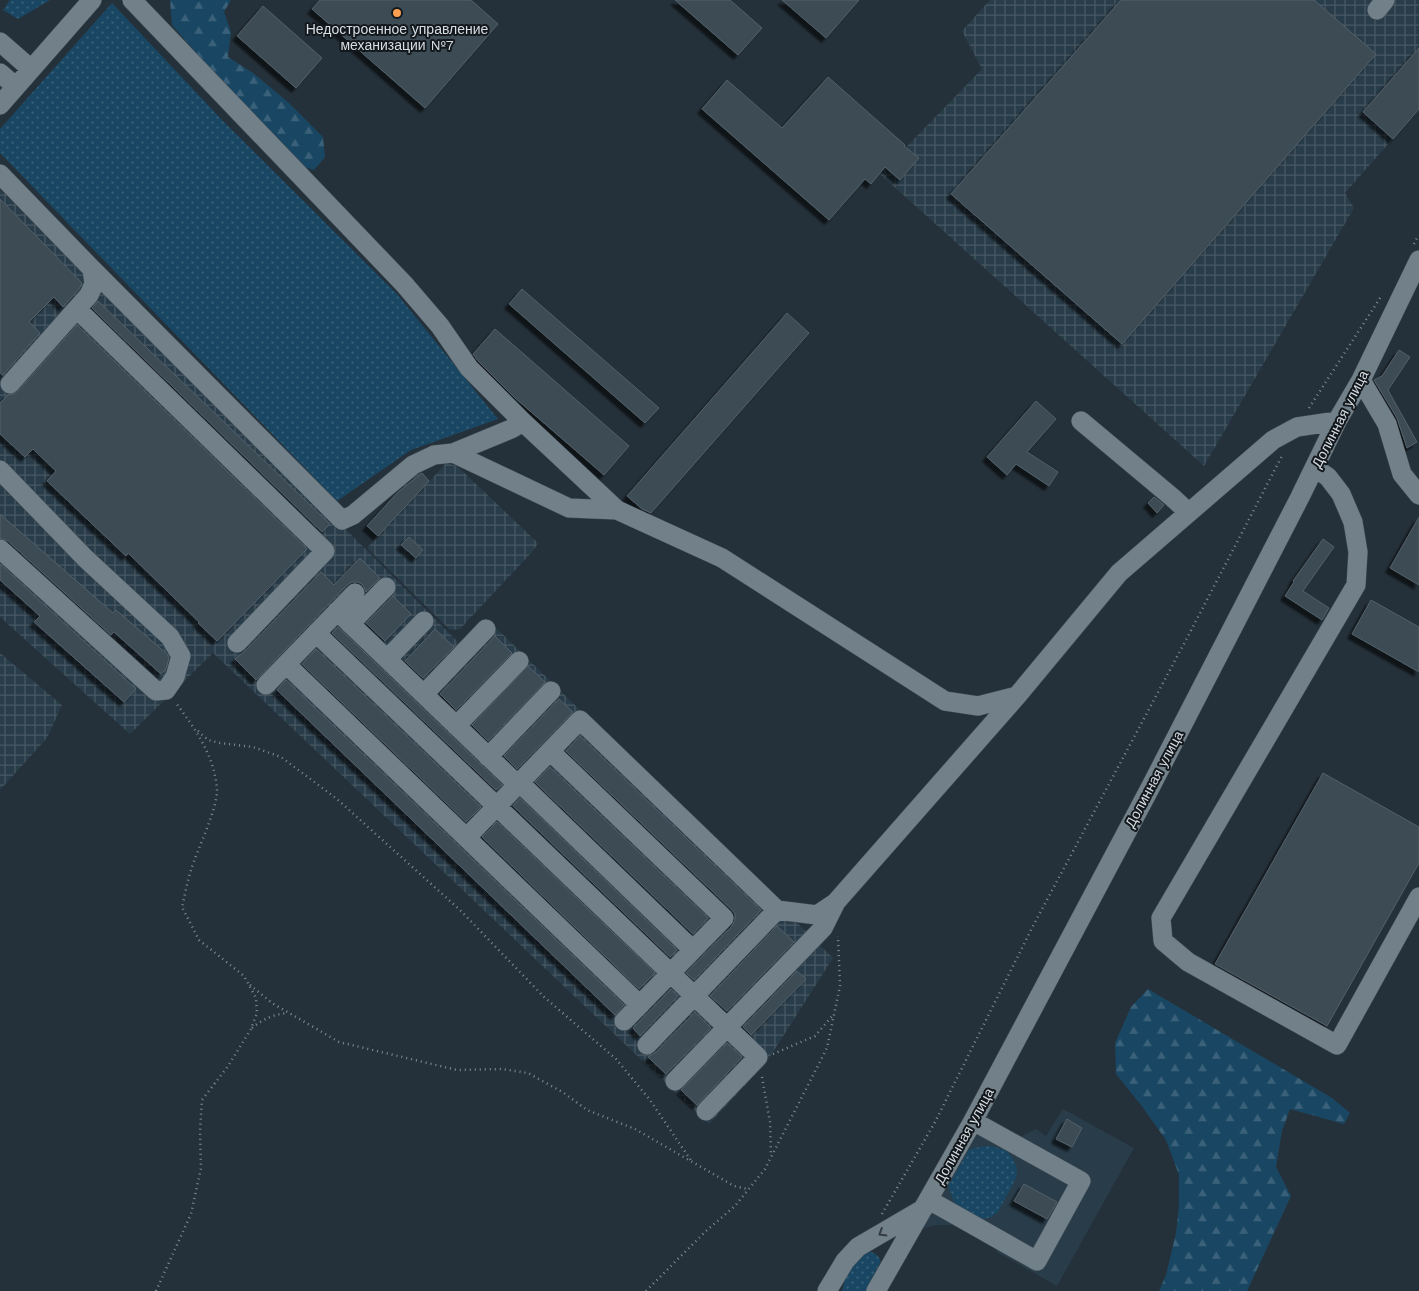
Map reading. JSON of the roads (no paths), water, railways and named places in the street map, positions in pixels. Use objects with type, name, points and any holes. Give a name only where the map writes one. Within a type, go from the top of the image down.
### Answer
[{"type":"street","points":[[0,105],[92,0]]},
{"type":"street","points":[[132,0],[404,284],[440,326],[469,368],[523,422],[617,510],[722,558],[945,701],[978,706],[1017,696]]},
{"type":"street","points":[[0,42],[30,69]]},
{"type":"street","points":[[0,73],[15,86]]},
{"type":"street","points":[[0,174],[92,270],[342,520],[353,515],[414,465],[434,455],[452,453],[511,429],[523,422]]},
{"type":"street","name":"Долинная улица","points":[[876,1291],[973,1121],[1149,790],[1315,468],[1337,421],[1360,380],[1416,253]]},
{"type":"street","points":[[10,384],[89,295],[94,284],[92,270]]},
{"type":"street","points":[[77,309],[325,551],[236,643]]},
{"type":"street","points":[[1360,380],[1387,424],[1402,474],[1419,495]]},
{"type":"street","points":[[1081,421],[1188,512]]},
{"type":"street","points":[[466,838],[580,720],[777,910],[817,915],[836,902],[1017,696],[1119,573],[1273,440],[1297,427],[1337,421]]},
{"type":"street","points":[[452,453],[569,508],[617,510]]},
{"type":"street","points":[[1315,468],[1328,477],[1341,494],[1353,522],[1358,552],[1356,585],[1161,918],[1164,941],[1188,962],[1337,1045],[1419,897]]},
{"type":"street","points":[[0,470],[85,558],[170,637],[181,656],[175,677],[166,690],[156,692],[0,549]]},
{"type":"street","points":[[266,685],[316,633],[344,617],[386,587]]},
{"type":"street","points":[[344,617],[355,593]]},
{"type":"street","points":[[344,617],[488,757],[693,950]]},
{"type":"street","points":[[387,659],[424,620]]},
{"type":"street","points":[[424,694],[486,629]]},
{"type":"street","points":[[316,633],[758,1057],[706,1111]]},
{"type":"street","points":[[456,726],[519,661]]},
{"type":"street","points":[[286,664],[640,1004]]},
{"type":"street","points":[[488,757],[551,691]]},
{"type":"street","points":[[550,751],[724,918],[624,1022]]},
{"type":"street","points":[[675,1081],[727,1028],[830,931],[836,902]]},
{"type":"street","points":[[647,1045],[777,910]]},
{"type":"street","points":[[827,1291],[844,1261],[858,1247],[926,1204],[1037,1261],[1081,1181],[973,1121]]},
{"type":"place","name":"Недостроенное управление механизации №7","points":[[397,13]]}]
